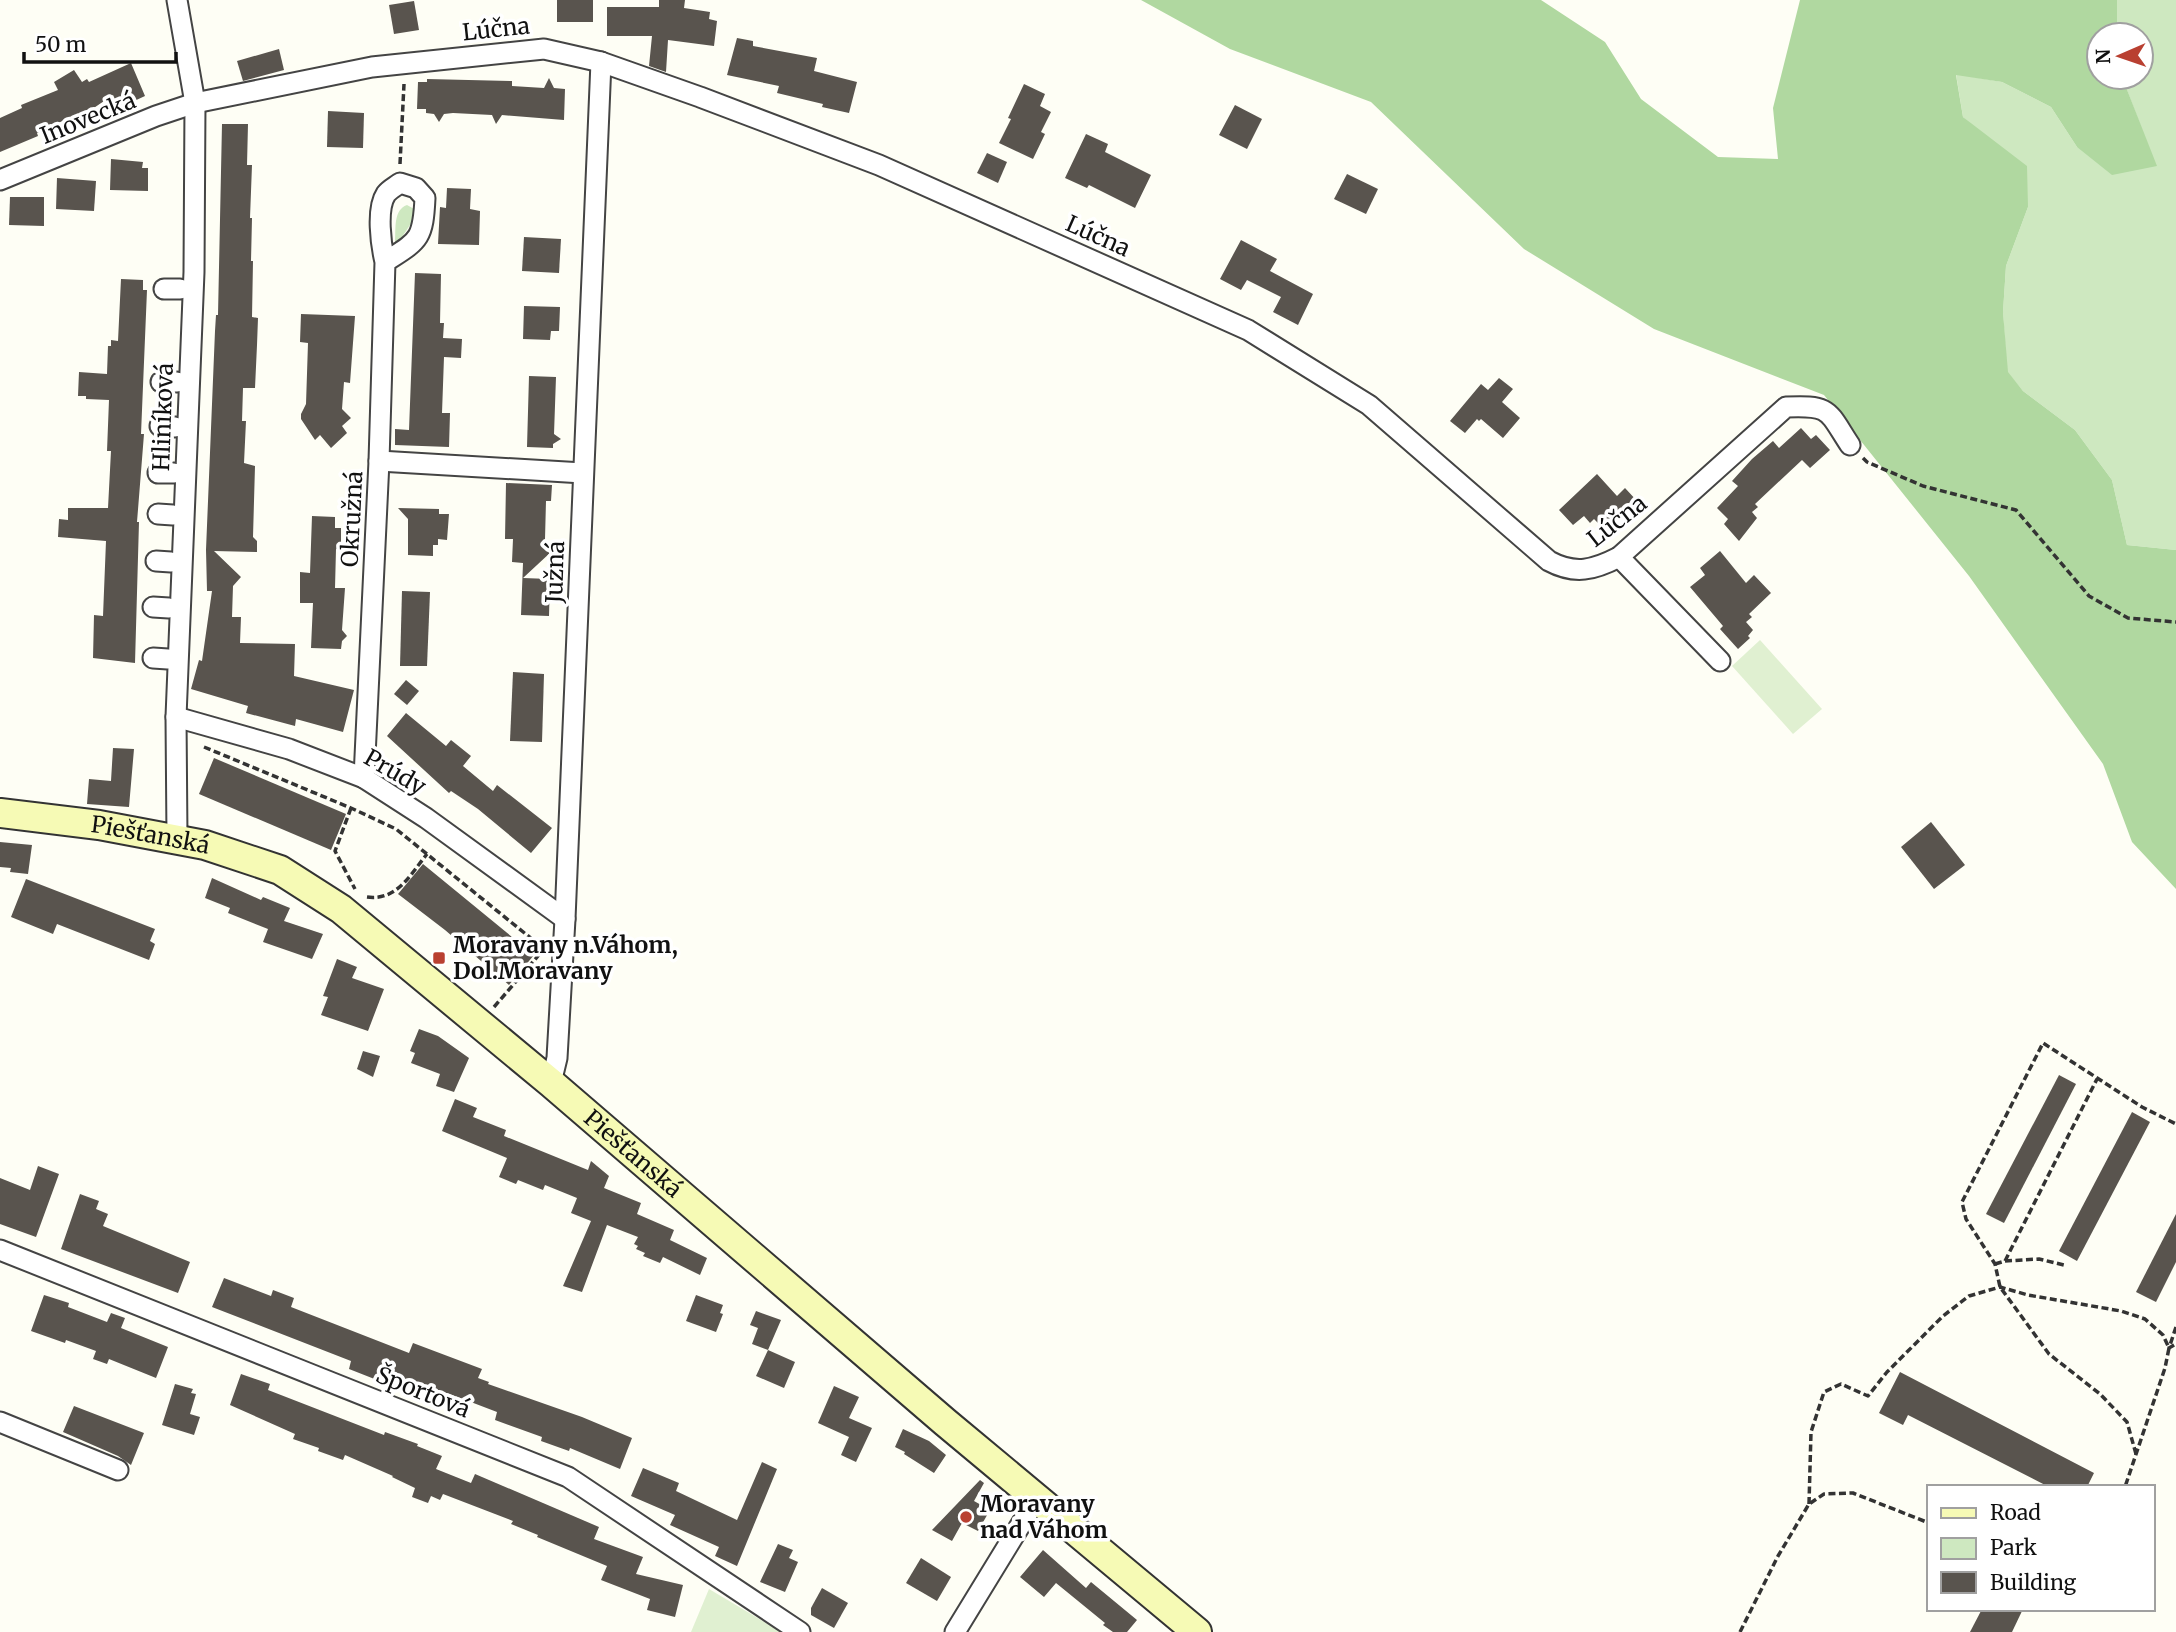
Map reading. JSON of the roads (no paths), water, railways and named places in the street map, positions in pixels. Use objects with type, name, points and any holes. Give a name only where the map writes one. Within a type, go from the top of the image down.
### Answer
[{"type":"main road","name":"Piešťanská","points":[[0,813],[177,838],[247,857],[280,870],[320,896],[366,929],[551,1083],[694,1208],[1197,1632]]},
{"type":"street","name":"Hliníková","points":[[177,0],[195,103],[194,272],[176,717],[177,838]]},
{"type":"street","name":"Lúčna","points":[[195,103],[372,67],[405,63],[544,49],[601,62],[879,165],[1248,330],[1369,405],[1549,561],[1561,567],[1597,569],[1619,557],[1786,407],[1810,406],[1826,410],[1850,445]]},
{"type":"street","name":"Južná","points":[[551,1083],[557,1058],[565,919],[601,62]]},
{"type":"street","name":"Inovecká","points":[[0,180],[156,116],[195,103]]},
{"type":"street","name":"Okružná","points":[[364,778],[379,461],[385,262],[381,242],[383,202],[388,191],[400,183],[416,188],[425,198],[424,226],[416,242],[385,262]]},
{"type":"street","points":[[379,461],[583,473]]},
{"type":"street","points":[[1619,557],[1720,661]]},
{"type":"street","name":"Prúdy","points":[[176,717],[289,749],[364,778],[426,818],[565,919]]},
{"type":"street","name":"Športová","points":[[0,1250],[568,1477],[800,1632]]},
{"type":"street","points":[[0,1422],[118,1470]]},
{"type":"street","points":[[954,1632],[1037,1498]]},
{"type":"place","name":"Moravany n.Váhom, Dol.Moravany","points":[[439,958]]},
{"type":"place","name":"Moravany nad Váhom","points":[[966,1517]]}]
